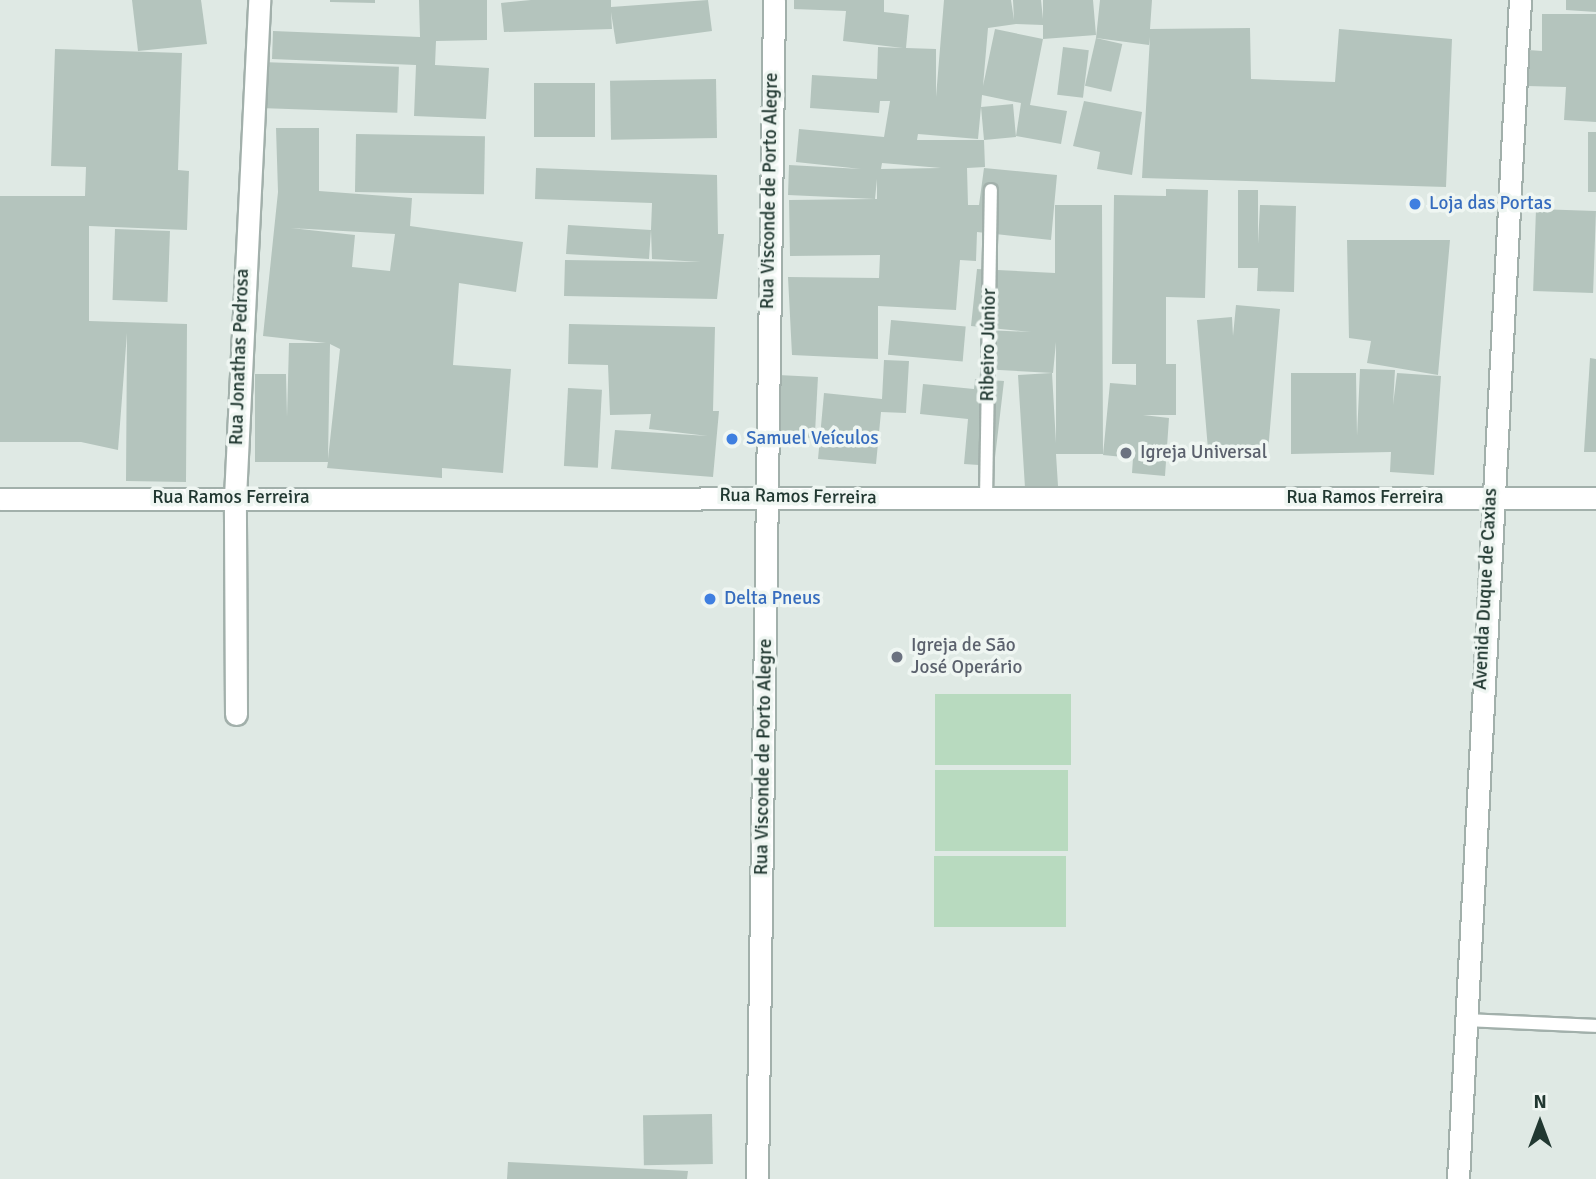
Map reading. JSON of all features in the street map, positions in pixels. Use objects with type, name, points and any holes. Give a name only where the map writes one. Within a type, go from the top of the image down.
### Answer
[{"type":"street","name":"Rua Jonathas Pedrosa","points":[[236,714],[235,497],[260,0]]},
{"type":"street","name":"Rua Visconde de Porto Alegre","points":[[757,1179],[769,496],[774,0]]},
{"type":"street","name":"Avenida Duque de Caxias","points":[[1458,1179],[1491,498],[1520,0]]},
{"type":"street","name":"Rua Ramos Ferreira","points":[[0,499],[769,496],[986,500],[1596,498]]},
{"type":"lane","name":"Ribeiro Júnior","points":[[986,500],[991,190]]},
{"type":"lane","points":[[1466,1020],[1596,1026]]},
{"type":"green space","points":[[935,694],[1071,694],[1071,765],[935,765]]},
{"type":"green space","points":[[935,770],[1068,770],[1068,851],[935,851]]},
{"type":"green space","points":[[934,856],[1066,856],[1066,927],[934,927]]},
{"type":"building","points":[[132,0],[201,0],[207,44],[138,51]]},
{"type":"building","points":[[375,0],[375,3],[330,2]]},
{"type":"building","points":[[419,0],[487,0],[487,40],[436,41],[435,65],[489,68],[486,119],[414,116],[416,65],[272,59],[273,31],[420,37]]},
{"type":"building","points":[[531,0],[611,0],[611,7],[708,0],[712,31],[616,44],[611,12],[612,29],[504,32],[501,3]]},
{"type":"building","points":[[794,0],[884,0],[884,12],[909,15],[906,48],[936,49],[936,97],[944,0],[1011,0],[1014,20],[1013,0],[1041,0],[1043,19],[1043,0],[1093,0],[1096,35],[1043,39],[1030,105],[1067,111],[1061,144],[1016,136],[1021,103],[982,95],[978,139],[918,134],[917,140],[984,140],[985,167],[967,168],[968,205],[979,205],[984,168],[1057,175],[1051,240],[977,232],[976,261],[960,260],[956,310],[878,306],[878,359],[792,355],[788,277],[879,278],[880,255],[790,256],[789,200],[877,199],[877,179],[875,199],[788,195],[789,165],[861,169],[796,162],[799,129],[884,137],[890,101],[880,101],[879,113],[810,108],[812,75],[877,79],[878,47],[903,48],[843,41],[846,11],[794,9]],"holes":[[[1016,24],[1043,25],[1043,39],[995,29],[983,86],[988,28]],[[882,163],[941,168],[881,169]]]},
{"type":"building","points":[[1100,0],[1152,0],[1150,29],[1250,28],[1251,79],[1335,82],[1339,29],[1452,39],[1446,187],[1142,178],[1150,37],[1149,45],[1096,38]]},
{"type":"building","points":[[1566,0],[1596,0],[1596,12],[1566,10]]},
{"type":"building","points":[[1542,14],[1596,14],[1596,122],[1564,120],[1566,87],[1527,86],[1528,50],[1542,51]]},
{"type":"building","points":[[1096,38],[1122,44],[1111,92],[1085,86]]},
{"type":"building","points":[[1063,47],[1089,50],[1083,98],[1057,95]]},
{"type":"building","points":[[55,49],[182,53],[178,170],[189,171],[187,230],[89,226],[89,321],[187,324],[186,482],[126,481],[127,333],[118,450],[81,442],[0,442],[0,196],[85,196],[86,167],[51,166]]},
{"type":"building","points":[[261,62],[399,67],[397,113],[259,108]]},
{"type":"building","points":[[716,79],[717,138],[611,140],[610,81]]},
{"type":"building","points":[[534,83],[595,83],[595,137],[534,137]]},
{"type":"building","points":[[1084,101],[1142,112],[1132,175],[1097,169],[1100,152],[1073,146]]},
{"type":"building","points":[[1013,104],[1016,137],[984,140],[981,107]]},
{"type":"building","points":[[276,128],[319,128],[319,191],[412,198],[410,226],[523,242],[516,292],[459,283],[453,365],[511,369],[503,473],[442,468],[442,478],[327,468],[328,462],[255,462],[255,374],[286,374],[287,417],[289,343],[326,343],[263,336],[278,192]],"holes":[[[291,228],[395,234],[390,271],[352,267],[355,235]],[[330,344],[340,349],[328,459]]]},
{"type":"building","points":[[1588,132],[1596,132],[1596,192],[1588,192]]},
{"type":"building","points":[[356,134],[485,136],[484,194],[355,192]]},
{"type":"building","points":[[536,168],[717,175],[718,234],[724,234],[717,299],[564,296],[565,260],[701,262],[652,259],[652,203],[535,199]]},
{"type":"building","points":[[1166,189],[1208,190],[1205,298],[1166,297],[1166,364],[1176,364],[1176,415],[1143,415],[1169,418],[1165,476],[1132,473],[1133,458],[1103,455],[1110,383],[1136,385],[1136,364],[1112,364],[1114,195],[1166,196]]},
{"type":"building","points":[[1238,190],[1258,190],[1258,244],[1260,205],[1296,206],[1294,292],[1257,291],[1258,268],[1238,268]]},
{"type":"building","points":[[1055,205],[1102,205],[1103,454],[1056,454],[1058,486],[1025,488],[1018,375],[1052,373],[1056,443],[1056,342],[1053,373],[981,369],[984,330],[1031,332],[971,326],[977,269],[1055,273]]},
{"type":"building","points":[[1536,209],[1596,211],[1593,293],[1533,291]]},
{"type":"building","points":[[568,225],[651,230],[649,259],[566,254]]},
{"type":"building","points":[[115,229],[170,231],[167,302],[113,300]]},
{"type":"building","points":[[1347,240],[1450,240],[1438,375],[1367,363],[1371,341],[1349,338]]},
{"type":"building","points":[[1236,305],[1280,309],[1268,452],[1243,450],[1243,458],[1209,461],[1197,320],[1232,317],[1233,336]]},
{"type":"building","points":[[891,320],[966,327],[963,361],[888,355]]},
{"type":"building","points":[[569,324],[715,327],[713,411],[719,411],[713,477],[611,469],[615,430],[708,436],[649,429],[651,414],[610,415],[608,365],[568,364]]},
{"type":"building","points":[[1590,358],[1596,359],[1596,452],[1584,452]]},
{"type":"building","points":[[884,360],[909,361],[906,413],[881,412],[876,464],[818,459],[824,393],[882,399]]},
{"type":"building","points":[[1360,369],[1395,370],[1393,405],[1397,373],[1441,376],[1434,475],[1390,472],[1391,452],[1291,454],[1291,373],[1356,373],[1357,436]]},
{"type":"building","points":[[778,375],[818,377],[815,438],[775,436]]},
{"type":"building","points":[[975,379],[1004,381],[994,466],[964,464],[968,419],[920,414],[923,384],[974,389]]},
{"type":"building","points":[[568,388],[602,390],[598,468],[564,466]]},
{"type":"building","points":[[712,1114],[713,1164],[644,1165],[643,1115]]},
{"type":"building","points":[[508,1162],[688,1171],[687,1179],[507,1179]]},
{"type":"place","name":"Loja das Portas","points":[[1415,204]]},
{"type":"place","name":"Samuel Veículos","points":[[732,439]]},
{"type":"place","name":"Igreja Universal","points":[[1126,453]]},
{"type":"place","name":"Delta Pneus","points":[[710,599]]},
{"type":"place","name":"Igreja de São José Operário","points":[[897,657]]}]
